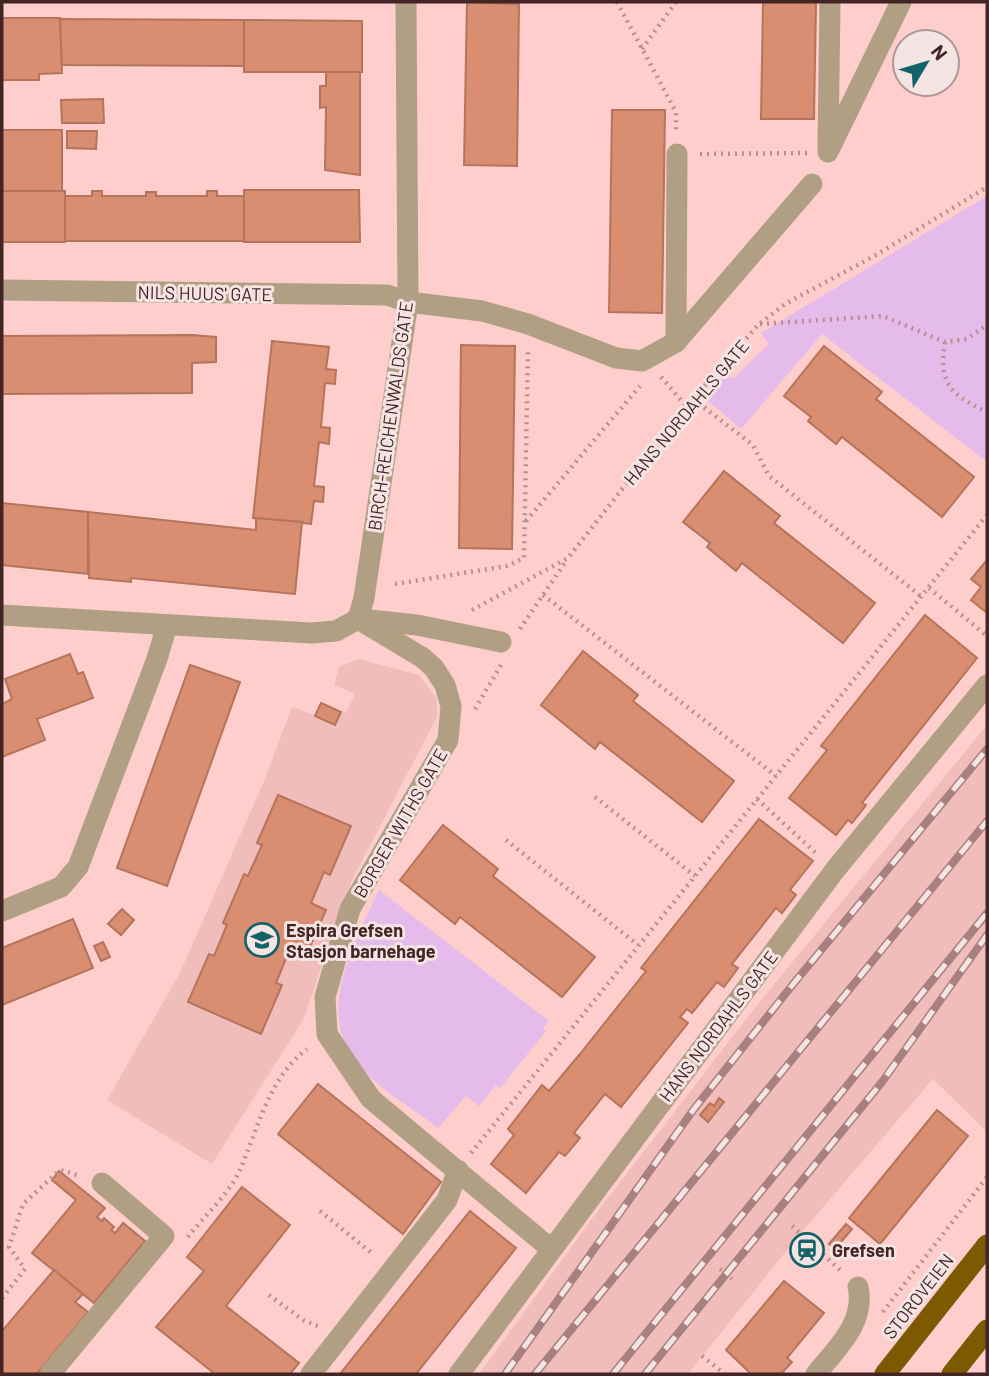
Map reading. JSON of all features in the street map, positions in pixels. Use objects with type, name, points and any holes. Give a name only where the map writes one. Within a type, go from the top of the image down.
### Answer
[{"type":"highway","name":"STOROVEIEN","points":[[885,1374],[987,1245]]},
{"type":"highway","points":[[951,1374],[987,1329]]},
{"type":"street","name":"BIRCH-REICHENWALDS GATE","points":[[358,619],[364,598],[408,302],[406,2]]},
{"type":"street","points":[[828,152],[830,2]]},
{"type":"street","points":[[828,152],[901,2]]},
{"type":"street","points":[[676,342],[677,154]]},
{"type":"street","points":[[676,342],[812,184]]},
{"type":"street","name":"NILS HUUS' GATE","points":[[2,290],[387,295],[408,302],[482,311],[528,324],[616,358],[642,361],[676,342]]},
{"type":"street","points":[[2,615],[311,633],[336,631],[358,619],[417,625],[508,646]]},
{"type":"street","name":"BORGER WITHS GATE","points":[[327,1034],[325,998],[350,909],[448,740],[451,706],[444,685],[434,668],[423,658],[358,619]]},
{"type":"street","points":[[2,911],[61,887],[78,866],[158,659],[167,625]]},
{"type":"street","name":"HANS NORDAHLS GATE","points":[[459,1374],[835,870],[987,685]]},
{"type":"street","points":[[327,1034],[371,1099],[551,1249]]},
{"type":"street","points":[[311,1374],[447,1200],[458,1170]]},
{"type":"street","points":[[50,1374],[164,1236],[102,1183]]},
{"type":"street","name":"STOROVEIEN","points":[[816,1374],[858,1316],[862,1303],[858,1287]]},
{"type":"path","points":[[617,2],[676,112],[677,154],[828,152]]},
{"type":"path","points":[[642,49],[676,2]]},
{"type":"path","name":"HANS NORDAHLS GATE","points":[[463,610],[476,609],[568,558],[693,399],[759,324],[785,304],[876,255],[987,187]]},
{"type":"path","points":[[759,324],[883,316],[945,342],[967,339],[987,325]]},
{"type":"path","points":[[395,584],[507,566],[524,558],[528,324]]},
{"type":"path","points":[[676,342],[654,369],[687,407]]},
{"type":"path","points":[[945,342],[943,377],[950,388],[987,412]]},
{"type":"path","points":[[525,521],[645,379]]},
{"type":"path","points":[[693,399],[753,445],[769,476],[922,597]]},
{"type":"path","points":[[458,1170],[987,515]]},
{"type":"path","points":[[448,740],[460,734],[508,646],[568,558]]},
{"type":"path","points":[[929,588],[987,636]]},
{"type":"path","points":[[543,595],[776,776]]},
{"type":"path","points":[[595,797],[695,876]]},
{"type":"path","points":[[757,799],[835,870]]},
{"type":"path","points":[[506,840],[638,946]]},
{"type":"path","points":[[186,1239],[237,1176],[263,1107],[293,1059],[327,1034]]},
{"type":"path","points":[[2,1298],[25,1269],[9,1247],[23,1204],[60,1170],[102,1183]]},
{"type":"path","points":[[883,1313],[987,1177]]},
{"type":"path","points":[[320,1211],[393,1271]]},
{"type":"path","points":[[792,1226],[858,1287]]},
{"type":"path","points":[[720,1269],[732,1279]]},
{"type":"path","points":[[269,1294],[303,1320],[341,1336]]},
{"type":"path","points":[[702,1356],[725,1374]]},
{"type":"shaded area","points":[[987,196],[987,462],[822,334],[741,429],[706,399],[723,374],[734,378],[769,344],[761,333]]},
{"type":"shaded area","name":"Espira Grefsen Stasjon barnehage","points":[[359,659],[419,675],[437,699],[437,717],[352,880],[303,1020],[212,1164],[107,1100],[180,973],[264,781],[292,707],[315,715],[321,703],[346,713],[355,694],[334,685],[339,667]]},
{"type":"shaded area","points":[[987,725],[987,1132],[933,1079],[790,1246],[688,1374],[479,1374],[591,1220],[750,1014]]},
{"type":"shaded area","points":[[379,890],[549,1021],[543,1028],[546,1031],[500,1088],[496,1085],[479,1106],[466,1096],[438,1128],[366,1073],[349,1052],[341,1030],[339,1007],[342,983],[358,935]]},
{"type":"building","points":[[467,2],[519,4],[517,166],[464,165]]},
{"type":"building","points":[[763,2],[816,2],[814,119],[761,119]]},
{"type":"building","points":[[2,18],[60,18],[62,73],[39,74],[39,80],[2,80]]},
{"type":"building","points":[[60,19],[244,20],[244,66],[62,65]]},
{"type":"building","points":[[244,20],[362,21],[362,72],[244,72]]},
{"type":"building","points":[[326,72],[360,72],[360,175],[325,170],[326,107],[320,108],[320,86],[326,86]]},
{"type":"building","points":[[103,99],[104,123],[62,123],[61,100]]},
{"type":"building","points":[[612,110],[665,110],[662,313],[609,312]]},
{"type":"building","points":[[2,130],[62,130],[62,191],[2,191]]},
{"type":"building","points":[[67,131],[97,131],[96,149],[67,148]]},
{"type":"building","points":[[244,190],[359,190],[360,242],[244,242]]},
{"type":"building","points":[[2,191],[65,191],[65,242],[2,242]]},
{"type":"building","points":[[92,191],[102,191],[102,196],[146,196],[146,192],[156,192],[156,196],[207,196],[207,191],[217,191],[217,196],[244,196],[244,241],[65,241],[65,196],[92,196]]},
{"type":"building","points":[[2,336],[216,337],[216,362],[192,363],[192,393],[2,394]]},
{"type":"building","points":[[272,341],[329,347],[326,369],[336,370],[335,384],[325,383],[321,427],[330,428],[329,444],[319,442],[314,486],[324,487],[323,502],[314,501],[311,524],[253,518]]},
{"type":"building","points":[[461,345],[515,346],[512,549],[459,548]]},
{"type":"building","points":[[824,346],[882,392],[876,399],[974,477],[942,517],[842,437],[836,444],[808,421],[811,417],[784,396]]},
{"type":"building","points":[[724,471],[780,516],[774,523],[875,603],[843,643],[742,563],[736,571],[707,547],[710,543],[683,522]]},
{"type":"building","points":[[2,503],[88,512],[88,574],[2,565]]},
{"type":"building","points":[[88,512],[256,530],[256,518],[302,522],[295,594],[131,578],[131,582],[89,578]]},
{"type":"building","points":[[987,560],[987,613],[971,600],[981,587],[971,579]]},
{"type":"building","points":[[925,615],[977,658],[862,803],[866,805],[852,823],[848,820],[836,835],[789,798],[827,750],[821,746]]},
{"type":"building","points":[[583,651],[638,695],[633,701],[734,781],[702,822],[600,742],[595,749],[541,705]]},
{"type":"building","points":[[70,654],[78,674],[83,672],[93,698],[37,719],[45,740],[2,757],[2,704],[12,699],[5,679]]},
{"type":"building","points":[[190,665],[240,682],[167,886],[117,868]]},
{"type":"building","points":[[321,703],[341,712],[335,725],[315,716]]},
{"type":"building","points":[[278,795],[351,826],[330,875],[324,872],[311,903],[326,910],[305,958],[289,951],[276,983],[282,985],[261,1034],[188,1002],[209,954],[214,956],[227,925],[223,923],[244,874],[248,876],[262,845],[257,843]]},
{"type":"building","points":[[759,819],[813,861],[790,890],[796,895],[782,913],[776,908],[732,964],[738,968],[724,987],[717,982],[692,1013],[687,1009],[680,1017],[688,1023],[621,1107],[605,1094],[574,1133],[580,1138],[565,1156],[559,1152],[526,1193],[491,1164],[514,1135],[508,1129],[542,1085],[549,1091],[580,1054],[646,971],[641,968]]},
{"type":"building","points":[[443,825],[498,869],[493,876],[595,957],[562,997],[460,917],[455,924],[400,880]]},
{"type":"building","points":[[122,909],[134,920],[121,935],[108,924]]},
{"type":"building","points":[[73,919],[93,968],[2,1005],[2,948]]},
{"type":"building","points":[[103,942],[110,957],[101,961],[94,946]]},
{"type":"building","points":[[318,1084],[441,1182],[403,1234],[278,1134]]},
{"type":"building","points":[[719,1098],[724,1102],[708,1122],[700,1115],[710,1103],[714,1106]]},
{"type":"building","points":[[937,1110],[968,1136],[880,1244],[849,1218]]},
{"type":"building","points":[[59,1171],[105,1208],[97,1217],[102,1221],[104,1218],[114,1227],[111,1230],[115,1233],[123,1223],[145,1241],[94,1303],[32,1253],[76,1200],[52,1180]]},
{"type":"building","points":[[242,1187],[290,1225],[226,1306],[299,1363],[290,1374],[215,1374],[156,1327],[204,1271],[187,1257]]},
{"type":"building","points":[[470,1211],[516,1248],[416,1374],[340,1374]]},
{"type":"building","points":[[846,1224],[852,1229],[835,1249],[829,1244]]},
{"type":"building","points":[[54,1270],[83,1294],[75,1302],[88,1312],[37,1374],[2,1374],[2,1331]]},
{"type":"building","name":"Grefsen","points":[[784,1281],[824,1313],[787,1358],[792,1362],[781,1374],[751,1374],[726,1350]]},
{"type":"railway","points":[[505,1374],[694,1109],[987,749]]},
{"type":"railway","points":[[535,1374],[987,821]]},
{"type":"railway","points":[[613,1374],[987,913]]},
{"type":"railway","points":[[645,1374],[882,1082],[987,935]]},
{"type":"place","name":"Espira Grefsen Stasjon barnehage","points":[[262,940]]},
{"type":"place","name":"Grefsen","points":[[807,1250]]}]
